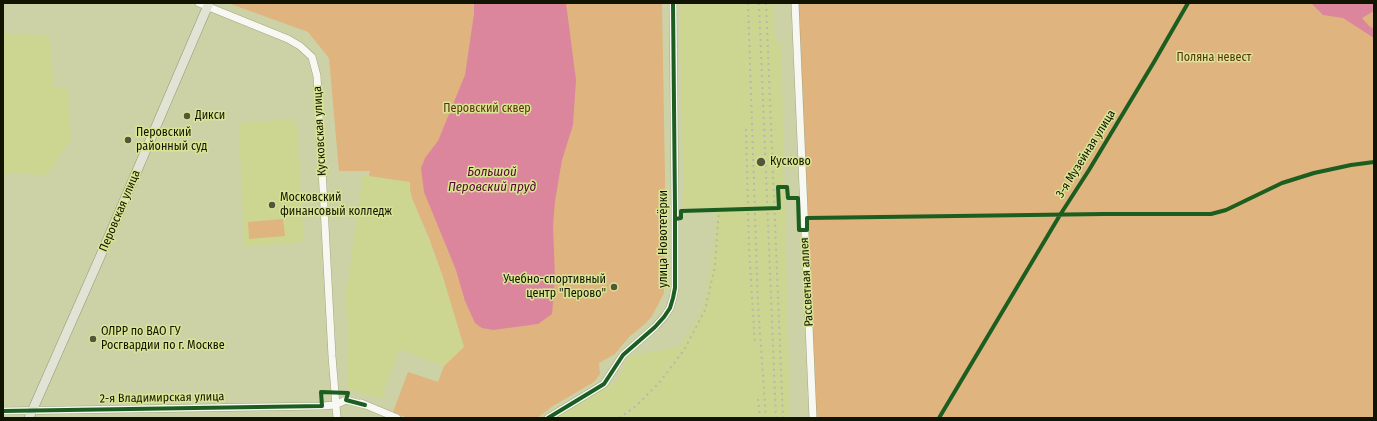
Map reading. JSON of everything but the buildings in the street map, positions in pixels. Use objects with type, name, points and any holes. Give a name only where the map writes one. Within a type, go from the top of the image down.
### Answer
[{"type":"main road","name":"Перовская улица","points":[[31,414],[205,4]]},
{"type":"street","name":"улица Новотетёрки","points":[[548,418],[604,384],[623,355],[655,328],[670,308],[675,288],[673,3]]},
{"type":"street","name":"Рассветная аллея","points":[[795,3],[813,418]]},
{"type":"street","name":"Кусковская улица","points":[[205,4],[288,39],[300,46],[312,57],[317,76],[335,405],[337,418]]},
{"type":"street","points":[[335,405],[346,400],[365,405],[397,418]]},
{"type":"street","name":"2-я Владимирская улица","points":[[3,411],[31,414],[335,405]]},
{"type":"shaded area","points":[[679,3],[773,3],[775,41],[781,41],[790,418],[552,418],[617,381],[628,356],[680,347],[704,306],[714,245],[716,208],[684,208]]},
{"type":"shaded area","points":[[3,34],[49,35],[54,87],[67,88],[71,139],[47,175],[3,173]]},
{"type":"shaded area","name":"Московский финансовый колледж","points":[[296,119],[304,242],[244,247],[239,123]]},
{"type":"shaded area","points":[[363,175],[410,182],[412,198],[443,277],[464,347],[444,366],[399,349],[381,399],[348,388],[348,328],[345,300]]},
{"type":"green space","name":"Перовский сквер","points":[[228,3],[662,3],[665,178],[664,293],[652,316],[629,337],[615,354],[599,363],[600,374],[594,382],[553,406],[537,418],[408,418],[393,412],[408,372],[438,382],[444,366],[464,347],[443,277],[429,238],[412,198],[410,182],[369,176],[370,171],[339,171],[329,58],[308,32]]},
{"type":"green space","name":"Поляна невест","points":[[798,3],[1374,3],[1374,418],[816,418]]},
{"type":"green space","points":[[283,219],[285,236],[249,239],[248,222]]},
{"type":"water","name":"Большой Перовский пруд","points":[[474,3],[566,3],[576,80],[573,125],[562,160],[555,201],[553,226],[555,279],[552,314],[538,324],[493,330],[482,328],[475,323],[465,301],[456,270],[424,192],[421,168],[425,158],[438,141],[465,75],[474,14]]},
{"type":"water","points":[[1311,3],[1374,3],[1374,11],[1362,18],[1374,29],[1374,38],[1343,18],[1323,15]]},
{"type":"railway","points":[[748,3],[758,305],[766,418]]},
{"type":"railway","points":[[759,3],[776,418]]},
{"type":"railway","points":[[766,3],[783,418]]},
{"type":"railway","points":[[746,129],[749,247],[755,345]]},
{"type":"railway","points":[[619,418],[636,406],[659,383],[684,350],[705,310],[715,266],[719,208]]},
{"type":"railway","points":[[758,399],[760,418]]},
{"type":"cycle path","points":[[548,418],[604,384],[623,355],[655,327],[670,308],[675,288],[673,3]]},
{"type":"cycle path","name":"3-я Музейная улица","points":[[939,418],[1060,215],[1154,62],[1188,3]]},
{"type":"cycle path","points":[[675,219],[681,218],[681,211],[779,208],[778,187],[787,187],[788,198],[798,198],[799,230],[807,230],[807,218],[1211,214],[1226,210],[1282,183],[1314,173],[1374,162]]},
{"type":"cycle path","points":[[3,411],[322,406],[321,392],[348,393],[346,400],[365,405]]},
{"type":"place","name":"Дикси","points":[[187,116]]},
{"type":"place","name":"Перовский районный суд","points":[[128,140]]},
{"type":"place","name":"Кусково","points":[[761,162]]},
{"type":"place","name":"Московский финансовый колледж","points":[[272,205]]},
{"type":"place","name":"Учебно-спортивный центр \"Перово\"","points":[[614,287]]},
{"type":"place","name":"ОЛРР по ВАО ГУ Росгвардии по г. Москве","points":[[93,339]]}]
